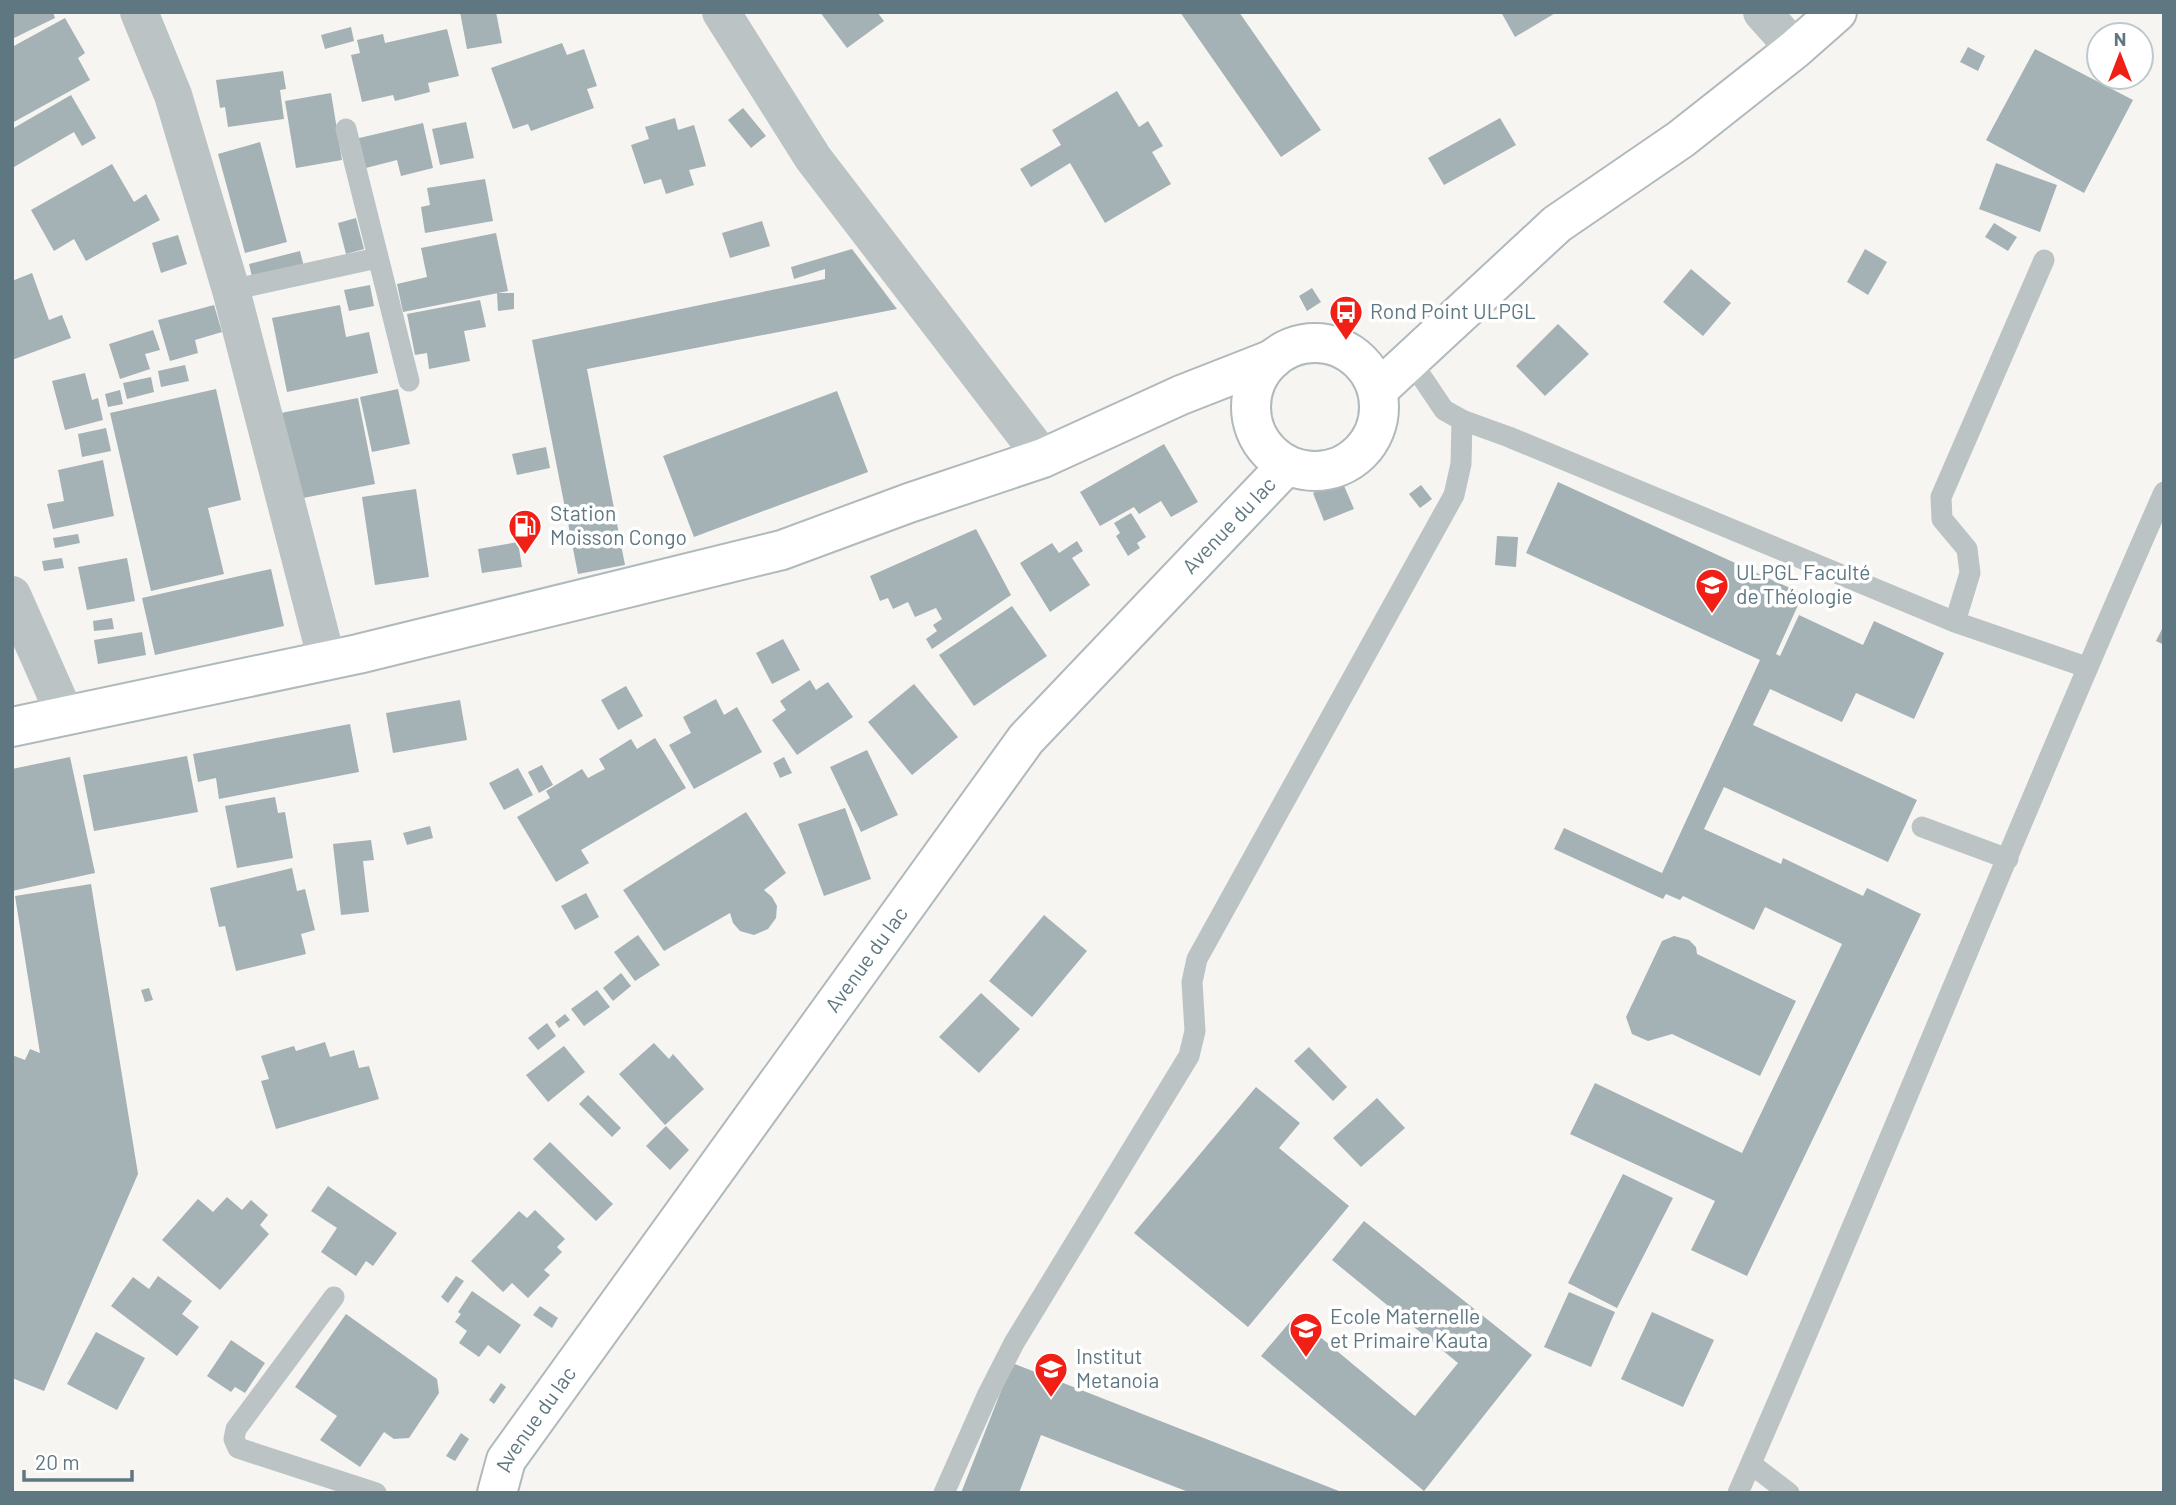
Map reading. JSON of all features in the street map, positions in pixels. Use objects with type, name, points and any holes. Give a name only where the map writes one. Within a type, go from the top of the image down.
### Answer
[{"type":"main road","points":[[1378,390],[1557,224],[1681,139],[1796,49],[1837,12]]},
{"type":"main road","points":[[12,727],[327,661],[782,550],[909,503],[1043,458],[1181,395],[1306,344],[1334,347],[1357,360],[1378,390],[1376,426],[1368,443],[1356,456],[1340,466],[1322,471],[1304,470],[1287,465],[1260,441],[1251,415],[1253,388],[1261,372],[1273,359]]},
{"type":"main road","name":"Avenue du lac","points":[[497,1493],[506,1460],[1026,739],[1287,465]]},
{"type":"street","points":[[139,12],[173,95],[231,290],[327,661]]},
{"type":"street","points":[[721,12],[813,158],[1043,458]]},
{"type":"street","points":[[1762,12],[1796,49]]},
{"type":"street","points":[[12,595],[65,715]]},
{"type":"lane","points":[[346,129],[409,381]]},
{"type":"lane","points":[[231,290],[377,258]]},
{"type":"lane","points":[[1955,622],[1970,573],[1967,549],[1942,519],[1941,497],[2044,260]]},
{"type":"lane","points":[[1410,361],[1444,410],[1462,420],[1510,436],[1955,622],[2086,667]]},
{"type":"lane","points":[[944,1493],[986,1396],[1014,1343],[1189,1056],[1195,1031],[1192,982],[1197,959],[1454,495],[1461,464],[1462,420]]},
{"type":"lane","points":[[1738,1493],[2008,859],[2086,667],[2164,492]]},
{"type":"lane","points":[[1922,827],[2008,859]]},
{"type":"lane","points":[[334,1297],[236,1429],[234,1439],[238,1448],[376,1493]]},
{"type":"lane","points":[[1751,1464],[1789,1493]]},
{"type":"building","points":[[12,12],[53,12],[55,18],[12,39]]},
{"type":"building","points":[[460,12],[496,12],[502,43],[467,49]]},
{"type":"building","points":[[820,12],[877,12],[884,21],[847,48]]},
{"type":"building","points":[[1180,12],[1239,12],[1321,130],[1281,157]]},
{"type":"building","points":[[1501,12],[1557,12],[1515,37]]},
{"type":"building","points":[[65,18],[85,53],[78,58],[90,80],[12,123],[12,47]]},
{"type":"building","points":[[351,27],[354,41],[325,49],[321,35]]},
{"type":"building","points":[[447,29],[459,76],[428,83],[430,92],[395,101],[393,95],[362,102],[351,55],[360,53],[357,40],[383,34],[385,43]]},
{"type":"building","points":[[562,43],[567,55],[584,49],[597,86],[587,89],[594,108],[531,131],[528,124],[513,129],[491,68]]},
{"type":"building","points":[[1968,47],[1985,56],[1978,71],[1960,62]]},
{"type":"building","points":[[2035,49],[2085,75],[2085,91],[2116,91],[2133,100],[2084,193],[1986,140]]},
{"type":"building","points":[[283,71],[286,89],[280,90],[284,119],[228,127],[225,107],[220,108],[216,80]]},
{"type":"building","points":[[1117,91],[1139,127],[1148,121],[1163,146],[1152,152],[1171,184],[1105,223],[1070,163],[1031,187],[1020,169],[1061,145],[1052,130]]},
{"type":"building","points":[[331,93],[342,160],[296,168],[285,101]]},
{"type":"building","points":[[71,95],[96,138],[82,146],[74,132],[14,167],[12,129]]},
{"type":"building","points":[[743,108],[766,136],[751,148],[728,120]]},
{"type":"building","points":[[675,118],[678,130],[694,125],[706,166],[689,170],[694,185],[666,194],[661,179],[644,184],[631,145],[649,139],[645,127]]},
{"type":"building","points":[[1500,118],[1516,145],[1444,185],[1428,158]]},
{"type":"building","points":[[466,122],[474,158],[440,165],[432,129]]},
{"type":"building","points":[[423,123],[433,168],[401,176],[397,160],[362,169],[355,139]]},
{"type":"building","points":[[260,142],[287,242],[245,253],[218,154]]},
{"type":"building","points":[[1996,163],[2057,185],[2040,232],[1979,209]]},
{"type":"building","points":[[112,164],[134,202],[146,194],[160,220],[86,261],[74,239],[54,251],[31,210]]},
{"type":"building","points":[[485,179],[493,221],[425,233],[421,207],[430,205],[427,188]]},
{"type":"building","points":[[356,218],[364,249],[346,254],[338,223]]},
{"type":"building","points":[[762,221],[770,246],[730,258],[722,233]]},
{"type":"building","points":[[1994,223],[2017,237],[2008,251],[1985,237]]},
{"type":"building","points":[[496,233],[508,291],[403,312],[397,284],[427,277],[421,248]]},
{"type":"building","points":[[178,235],[187,264],[161,273],[152,243]]},
{"type":"building","points":[[852,249],[897,309],[587,369],[625,565],[578,574],[532,340],[825,279],[825,269],[794,279],[791,267]]},
{"type":"building","points":[[1865,249],[1887,262],[1868,295],[1847,282]]},
{"type":"building","points":[[300,251],[304,267],[253,281],[249,264]]},
{"type":"building","points":[[1691,269],[1731,303],[1703,336],[1663,302]]},
{"type":"building","points":[[32,273],[49,320],[62,315],[71,338],[12,360],[12,281]]},
{"type":"building","points":[[370,285],[374,306],[349,311],[344,290]]},
{"type":"building","points":[[1312,288],[1321,302],[1307,311],[1299,296]]},
{"type":"building","points":[[497,293],[514,293],[514,309],[498,311]]},
{"type":"building","points":[[480,300],[486,327],[464,331],[470,361],[429,369],[427,353],[415,355],[407,314]]},
{"type":"building","points":[[214,305],[222,332],[195,340],[198,353],[170,361],[158,320]]},
{"type":"building","points":[[340,305],[346,337],[369,332],[378,373],[287,392],[272,318]]},
{"type":"building","points":[[1558,324],[1589,354],[1545,396],[1516,366]]},
{"type":"building","points":[[153,330],[160,350],[145,354],[150,369],[120,379],[109,344]]},
{"type":"building","points":[[185,365],[189,381],[161,387],[158,371]]},
{"type":"building","points":[[85,373],[92,400],[98,398],[103,420],[65,430],[52,381]]},
{"type":"building","points":[[151,377],[154,392],[127,399],[123,383]]},
{"type":"building","points":[[216,389],[241,500],[208,508],[224,574],[151,591],[110,413]]},
{"type":"building","points":[[398,389],[410,444],[372,452],[360,397]]},
{"type":"building","points":[[120,390],[123,404],[108,407],[105,394]]},
{"type":"building","points":[[837,391],[868,472],[694,537],[663,456]]},
{"type":"building","points":[[358,398],[375,484],[298,499],[281,413]]},
{"type":"building","points":[[106,428],[111,451],[82,457],[78,434]]},
{"type":"building","points":[[1164,444],[1198,502],[1171,517],[1161,501],[1139,514],[1134,507],[1100,526],[1080,492]]},
{"type":"building","points":[[546,447],[550,468],[517,475],[512,454]]},
{"type":"building","points":[[103,460],[114,516],[53,529],[47,504],[64,501],[58,470]]},
{"type":"building","points":[[1342,481],[1354,509],[1324,521],[1313,493]]},
{"type":"building","points":[[1558,482],[1803,594],[1776,654],[1780,656],[1799,615],[1863,645],[1874,621],[1944,653],[1914,719],[1856,693],[1842,722],[1770,689],[1753,725],[1917,800],[1888,862],[1724,787],[1704,829],[1781,864],[1783,858],[1863,896],[1867,888],[1921,914],[1747,1276],[1691,1250],[1715,1201],[1570,1134],[1595,1083],[1742,1153],[1842,944],[1765,907],[1754,930],[1683,896],[1680,900],[1666,894],[1663,899],[1554,849],[1564,828],[1662,873],[1760,660],[1526,553]]},
{"type":"building","points":[[1421,485],[1432,499],[1420,508],[1409,494]]},
{"type":"building","points":[[416,489],[429,577],[375,585],[362,497]]},
{"type":"building","points":[[1131,513],[1146,537],[1137,543],[1140,548],[1128,556],[1116,536],[1120,533],[1114,523]]},
{"type":"building","points":[[976,529],[1011,595],[932,649],[926,639],[937,631],[933,625],[942,619],[936,608],[915,617],[908,602],[893,609],[888,598],[880,601],[870,576]]},
{"type":"building","points":[[78,534],[80,543],[55,548],[53,538]]},
{"type":"building","points":[[1497,536],[1518,537],[1516,567],[1495,565]]},
{"type":"building","points":[[1077,541],[1083,551],[1072,558],[1090,585],[1050,612],[1020,563],[1052,543],[1059,553]]},
{"type":"building","points":[[518,542],[522,567],[482,573],[478,549]]},
{"type":"building","points":[[62,558],[64,568],[44,571],[42,561]]},
{"type":"building","points":[[127,558],[135,601],[87,610],[78,567]]},
{"type":"building","points":[[271,569],[284,626],[155,655],[142,598]]},
{"type":"building","points":[[1012,606],[1047,656],[974,706],[939,655]]},
{"type":"building","points":[[112,618],[114,629],[94,631],[93,621]]},
{"type":"building","points":[[2164,625],[2164,645],[2156,641]]},
{"type":"building","points":[[142,632],[146,655],[98,664],[94,640]]},
{"type":"building","points":[[783,639],[800,670],[772,684],[756,653]]},
{"type":"building","points":[[810,680],[816,690],[828,682],[853,717],[797,755],[772,720],[786,710],[780,701]]},
{"type":"building","points":[[914,684],[958,737],[912,775],[868,722]]},
{"type":"building","points":[[626,686],[643,716],[618,730],[601,700]]},
{"type":"building","points":[[716,699],[724,715],[737,707],[762,752],[694,789],[669,745],[691,733],[683,717]]},
{"type":"building","points":[[460,700],[467,740],[393,753],[386,713]]},
{"type":"building","points":[[350,724],[359,772],[219,799],[216,778],[198,782],[193,754]]},
{"type":"building","points":[[655,738],[686,788],[581,850],[589,863],[556,882],[517,817],[550,798],[546,791],[582,769],[588,778],[605,769],[599,759],[631,739],[637,749]]},
{"type":"building","points":[[867,750],[898,815],[861,832],[830,767]]},
{"type":"building","points":[[187,756],[198,812],[94,831],[83,775]]},
{"type":"building","points":[[70,757],[95,873],[12,891],[12,769]]},
{"type":"building","points":[[784,757],[792,773],[780,778],[773,763]]},
{"type":"building","points":[[542,765],[553,785],[539,793],[528,772]]},
{"type":"building","points":[[518,768],[533,795],[504,810],[489,783]]},
{"type":"building","points":[[275,797],[278,813],[285,812],[293,858],[237,868],[225,806]]},
{"type":"building","points":[[845,808],[871,879],[824,896],[798,824]]},
{"type":"building","points":[[746,812],[786,873],[764,890],[777,906],[776,918],[768,929],[754,935],[740,931],[733,923],[730,913],[664,951],[623,890]]},
{"type":"building","points":[[430,826],[433,838],[407,845],[403,833]]},
{"type":"building","points":[[371,840],[374,860],[363,861],[369,912],[341,915],[333,844]]},
{"type":"building","points":[[292,868],[297,891],[305,889],[315,930],[301,934],[306,954],[236,971],[225,926],[219,927],[210,888]]},
{"type":"building","points":[[91,884],[138,1174],[44,1391],[12,1378],[12,1055],[25,1060],[30,1049],[40,1053],[15,896]]},
{"type":"building","points":[[586,893],[599,917],[575,930],[561,906]]},
{"type":"building","points":[[1044,915],[1087,951],[1032,1017],[989,981]]},
{"type":"building","points":[[638,935],[660,965],[635,981],[614,952]]},
{"type":"building","points":[[1674,936],[1689,940],[1696,947],[1697,954],[1796,1001],[1760,1076],[1672,1034],[1648,1041],[1632,1034],[1626,1017],[1662,941]]},
{"type":"building","points":[[621,973],[631,986],[613,1001],[603,988]]},
{"type":"building","points":[[149,988],[153,1000],[145,1002],[141,990]]},
{"type":"building","points":[[597,990],[610,1007],[584,1026],[571,1009]]},
{"type":"building","points":[[981,993],[1020,1029],[979,1073],[939,1037]]},
{"type":"building","points":[[565,1014],[570,1020],[559,1028],[555,1022]]},
{"type":"building","points":[[547,1023],[556,1036],[538,1050],[528,1038]]},
{"type":"building","points":[[325,1042],[330,1057],[354,1050],[359,1068],[369,1066],[379,1099],[276,1129],[261,1081],[269,1079],[261,1056],[294,1046],[296,1051]]},
{"type":"building","points":[[654,1043],[669,1059],[673,1054],[704,1089],[665,1125],[619,1074]]},
{"type":"building","points":[[564,1046],[585,1072],[548,1102],[526,1075]]},
{"type":"building","points":[[1309,1047],[1347,1087],[1333,1101],[1294,1061]]},
{"type":"building","points":[[1256,1087],[1300,1123],[1279,1148],[1349,1206],[1248,1327],[1134,1233]]},
{"type":"building","points":[[588,1095],[621,1128],[612,1137],[579,1104]]},
{"type":"building","points":[[1377,1098],[1405,1128],[1361,1167],[1333,1138]]},
{"type":"building","points":[[666,1126],[689,1150],[670,1170],[646,1146]]},
{"type":"building","points":[[550,1142],[613,1204],[596,1221],[533,1159]]},
{"type":"building","points":[[1623,1174],[1673,1198],[1617,1308],[1568,1283]]},
{"type":"building","points":[[328,1186],[397,1233],[373,1266],[366,1261],[356,1276],[321,1252],[337,1228],[311,1211]]},
{"type":"building","points":[[227,1197],[242,1210],[251,1200],[268,1215],[260,1225],[269,1234],[220,1290],[162,1240],[198,1199],[213,1212]]},
{"type":"building","points":[[535,1210],[565,1239],[557,1247],[562,1252],[544,1270],[550,1275],[528,1298],[512,1283],[503,1292],[471,1261],[519,1211],[527,1218]]},
{"type":"building","name":"Ecole Maternelle et Primaire Kauta","points":[[1364,1221],[1532,1355],[1424,1491],[1261,1356],[1295,1316],[1415,1416],[1458,1363],[1332,1260]]},
{"type":"building","points":[[158,1276],[192,1301],[182,1314],[199,1327],[177,1356],[111,1306],[133,1277],[149,1289]]},
{"type":"building","points":[[456,1276],[464,1281],[448,1303],[441,1297]]},
{"type":"building","points":[[472,1291],[521,1325],[500,1354],[488,1345],[479,1357],[459,1343],[467,1331],[455,1322],[461,1314],[458,1312]]},
{"type":"building","points":[[1569,1292],[1615,1312],[1591,1367],[1544,1347]]},
{"type":"building","points":[[540,1306],[558,1318],[552,1328],[533,1315]]},
{"type":"building","points":[[1652,1312],[1714,1340],[1683,1407],[1621,1379]]},
{"type":"building","points":[[346,1314],[437,1379],[439,1393],[409,1438],[394,1439],[384,1432],[360,1467],[320,1440],[337,1416],[295,1387]]},
{"type":"building","points":[[96,1332],[145,1358],[117,1410],[67,1384]]},
{"type":"building","points":[[231,1340],[265,1363],[245,1393],[235,1387],[231,1392],[207,1376]]},
{"type":"building","name":"Institut Metanoia","points":[[1012,1363],[1344,1493],[1191,1493],[1041,1435],[1019,1493],[961,1493]]},
{"type":"building","points":[[501,1383],[506,1387],[494,1404],[489,1400]]},
{"type":"building","points":[[461,1433],[469,1439],[455,1461],[446,1456]]},
{"type":"place","name":"Rond Point ULPGL","points":[[1346,342]]},
{"type":"place","name":"Station Moisson Congo","points":[[525,556]]},
{"type":"place","name":"ULPGL Faculté de Théologie","points":[[1712,615]]},
{"type":"place","name":"Ecole Maternelle et Primaire Kauta","points":[[1306,1359]]},
{"type":"place","name":"Institut Metanoia","points":[[1051,1399]]}]
